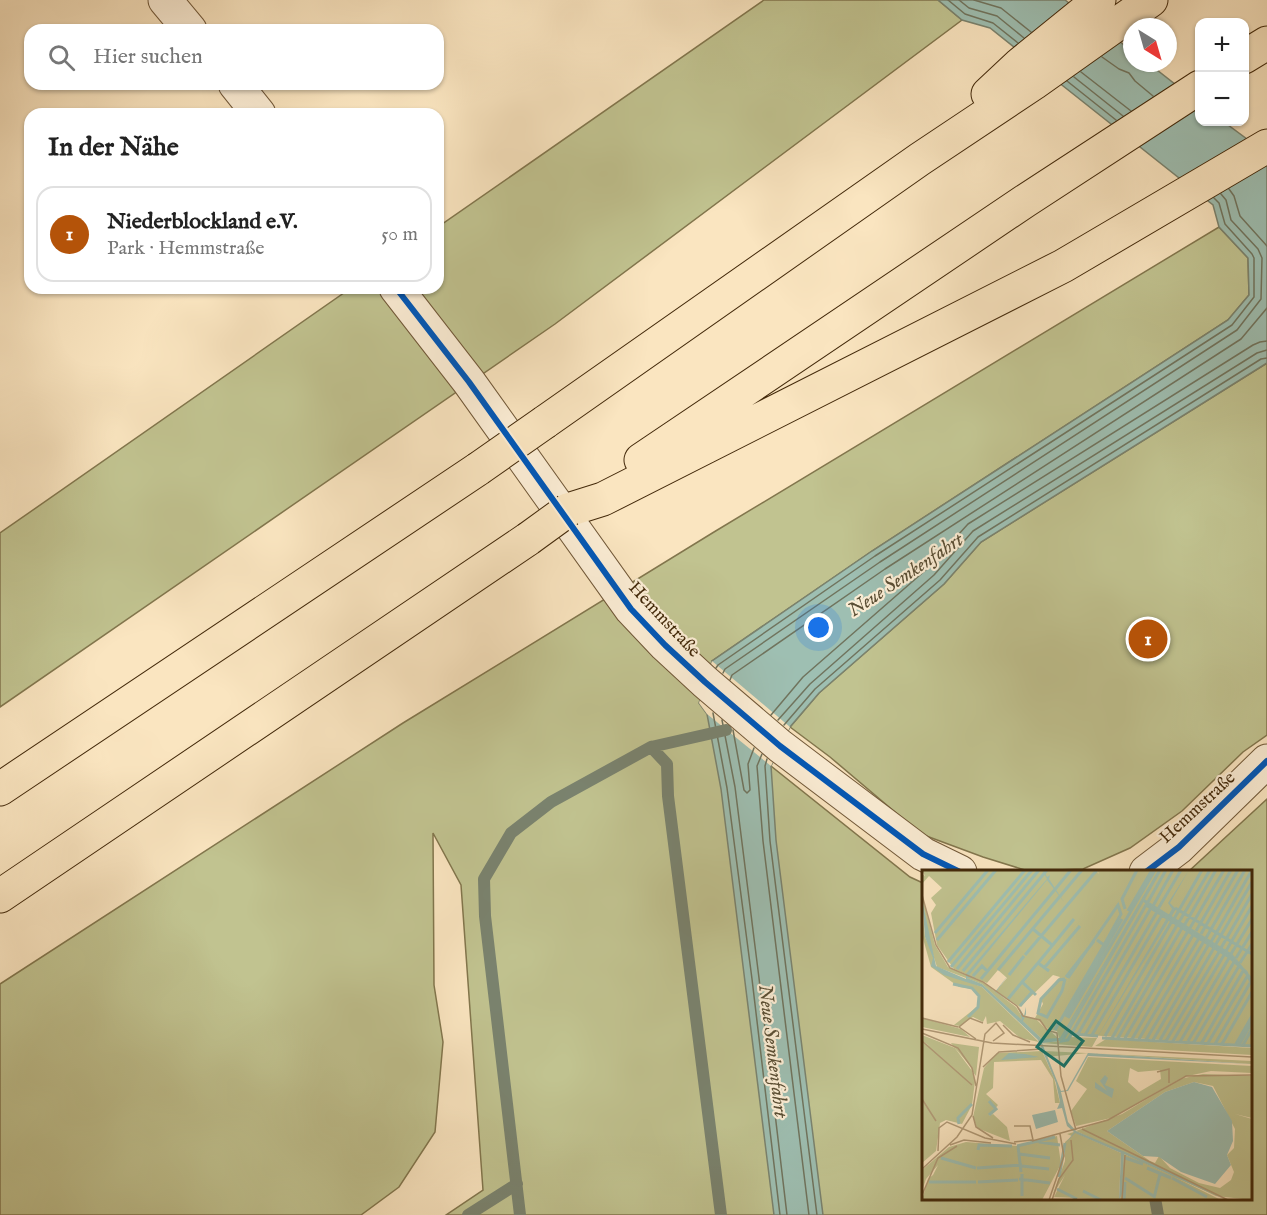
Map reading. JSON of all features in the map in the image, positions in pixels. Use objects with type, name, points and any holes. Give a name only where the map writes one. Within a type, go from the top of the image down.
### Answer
[{"type":"highway","points":[[0,789],[478,469],[920,159],[1027,73],[1099,0]]},
{"type":"highway","points":[[1027,73],[1151,0]]},
{"type":"highway","points":[[1249,54],[1267,43]]},
{"type":"highway","points":[[0,896],[528,538],[588,501],[1025,201],[1195,90]]},
{"type":"highway","points":[[588,501],[1063,266],[1267,146]]},
{"type":"street","points":[[165,0],[185,24]]},
{"type":"street","points":[[240,90],[254,108]]},
{"type":"street","name":"Hemmstraße","points":[[401,294],[468,382],[631,609],[665,645],[780,746],[923,854],[956,870]]},
{"type":"street","name":"Hemmstraße","points":[[1149,870],[1179,847],[1267,761]]},
{"type":"green space","points":[[764,0],[938,0],[962,20],[555,324],[0,707],[0,533],[342,294],[444,294],[444,223]]},
{"type":"green space","points":[[1219,227],[1248,258],[1249,295],[1228,320],[872,551],[712,661],[771,766],[910,877],[922,883],[922,1200],[1252,1200],[1252,870],[1190,870],[1267,799],[1267,1215],[446,1215],[483,1190],[461,885],[433,833],[434,985],[443,1042],[435,1132],[399,1187],[361,1215],[0,1215],[0,984],[403,723]]},
{"type":"green space","points":[[1267,363],[1267,735],[1243,752],[1182,811],[1130,848],[1083,869],[1025,870],[921,834],[830,757],[790,727],[819,693],[944,584],[981,542]]},
{"type":"water","name":"Neue Semkenfahrt","points":[[938,0],[1065,0],[1123,44],[1123,72],[1159,72],[1195,100],[1195,126],[1229,126],[1267,154],[1267,363],[981,542],[944,584],[819,693],[790,727],[771,766],[776,840],[823,1215],[774,1215],[721,789],[707,714],[699,703],[712,661],[872,551],[1228,320],[1249,295],[1248,258],[1219,227],[1213,205],[990,28],[962,20]]},
{"type":"pier","points":[[712,661],[790,727],[771,766],[707,714],[699,703]]},
{"type":"waterway","points":[[651,747],[726,730]]},
{"type":"waterway","points":[[520,1215],[485,916],[484,879],[511,833],[551,802],[651,747],[667,764],[668,796],[721,1215]]},
{"type":"waterway","points":[[468,1215],[517,1184]]},
{"type":"waterway","points":[[1155,1200],[1158,1215]]},
{"type":"cycle path","points":[[401,294],[469,382],[631,609],[665,645],[780,746],[923,854],[956,870]]},
{"type":"cycle path","points":[[1149,870],[1179,847],[1267,761]]},
{"type":"place","name":"Niederblockland e.V.","points":[[1148,639]]}]
